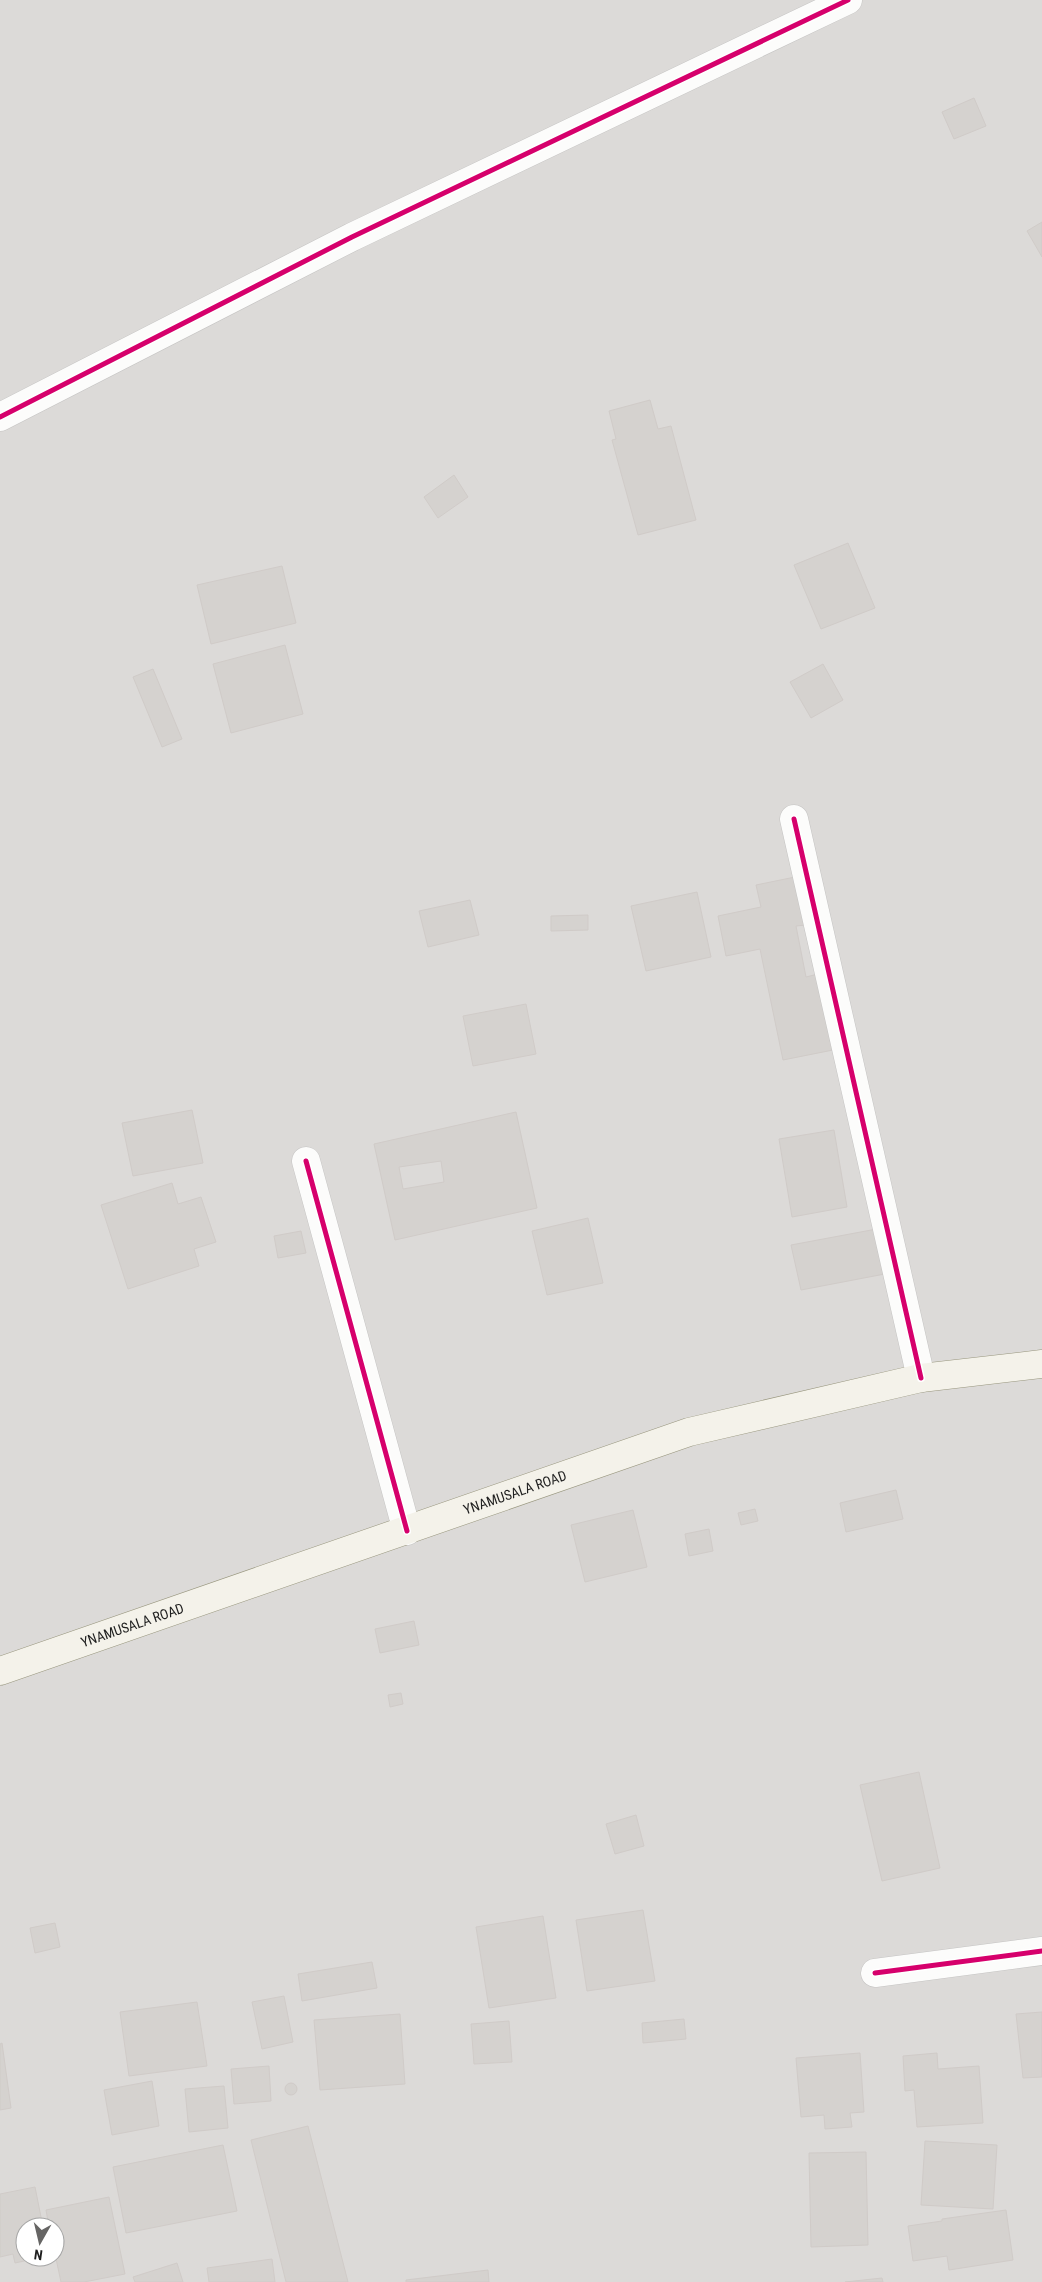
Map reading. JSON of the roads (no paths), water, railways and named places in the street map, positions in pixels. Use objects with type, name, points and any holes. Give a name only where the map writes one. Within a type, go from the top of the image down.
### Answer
[{"type":"main road","name":"YNAMUSALA ROAD","points":[[0,1671],[689,1432],[921,1378],[1042,1364]]},
{"type":"street","points":[[0,417],[352,237],[848,0]]},
{"type":"street","points":[[794,819],[921,1378]]},
{"type":"street","points":[[306,1161],[407,1531]]},
{"type":"street","points":[[875,1973],[1042,1951]]}]
